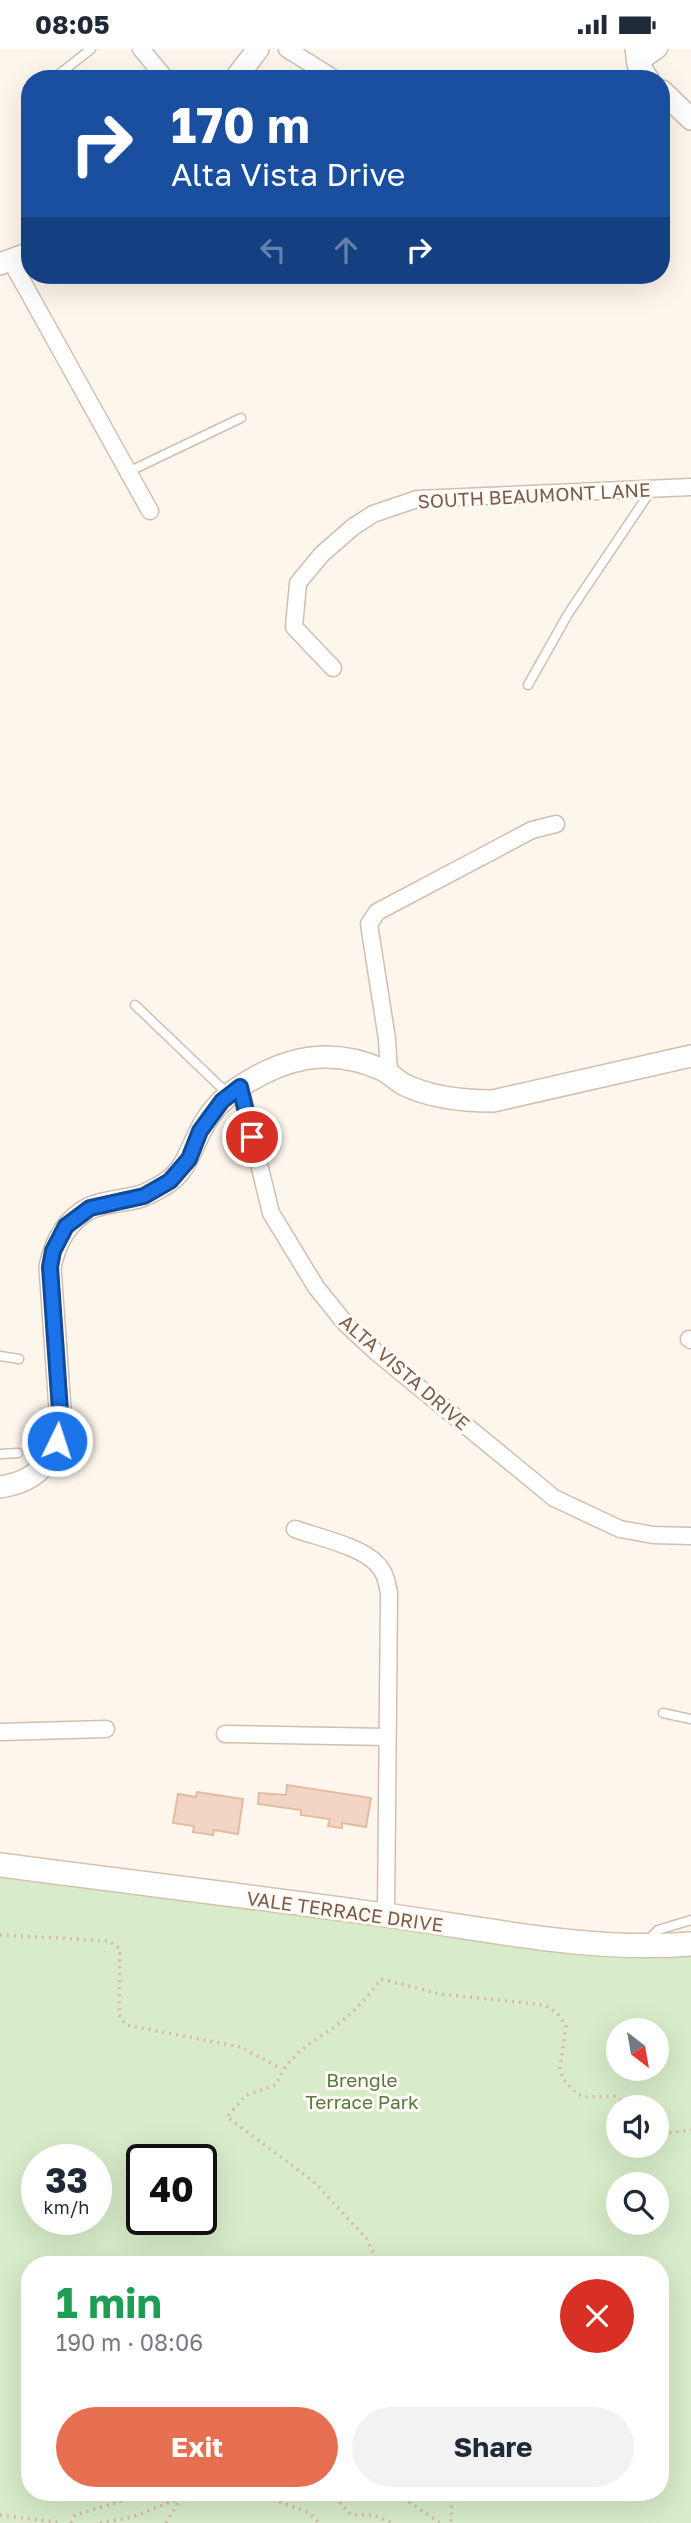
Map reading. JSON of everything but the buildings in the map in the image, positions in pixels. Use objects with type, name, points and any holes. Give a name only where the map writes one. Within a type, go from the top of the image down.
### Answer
[{"type":"main road","name":"VALE TERRACE DRIVE","points":[[0,1865],[386,1915],[569,1943],[640,1947],[691,1944]]},
{"type":"street","points":[[141,49],[158,70]]},
{"type":"street","points":[[242,70],[258,49]]},
{"type":"street","points":[[287,49],[321,70]]},
{"type":"street","points":[[641,64],[659,49]]},
{"type":"street","points":[[670,99],[691,119]]},
{"type":"street","points":[[26,284],[150,511]]},
{"type":"street","name":"SOUTH BEAUMONT LANE","points":[[333,668],[294,627],[298,583],[322,554],[353,527],[373,514],[417,499],[691,487]]},
{"type":"street","points":[[389,1074],[387,1039],[369,924],[376,912],[531,830],[556,824]]},
{"type":"street","points":[[0,1487],[26,1480],[38,1472],[50,1457],[59,1433],[61,1425],[50,1267],[53,1251],[66,1226],[90,1208],[144,1196],[170,1181],[189,1159],[200,1131],[222,1101],[234,1091],[292,1059],[329,1056],[353,1060],[389,1074],[404,1085],[465,1101],[493,1101],[691,1056]]},
{"type":"street","name":"ALTA VISTA DRIVE","points":[[234,1091],[271,1213],[316,1287],[345,1323],[375,1351],[554,1498],[620,1529],[653,1535],[691,1536]]},
{"type":"street","points":[[295,1529],[363,1554],[376,1563],[386,1577],[389,1593],[386,1915]]},
{"type":"street","points":[[0,1732],[106,1729]]},
{"type":"street","points":[[225,1734],[386,1737]]},
{"type":"lane","points":[[64,70],[91,49]]},
{"type":"lane","points":[[128,472],[242,418]]},
{"type":"lane","points":[[528,685],[568,614],[652,489]]},
{"type":"lane","points":[[135,1005],[234,1091]]},
{"type":"lane","points":[[0,1356],[19,1359]]},
{"type":"lane","points":[[0,1454],[18,1453]]},
{"type":"lane","points":[[663,1713],[691,1719]]},
{"type":"lane","points":[[640,1947],[658,1930],[691,1920]]},
{"type":"path","points":[[0,1935],[109,1941],[120,1949],[119,2015],[126,2025],[241,2047],[282,2069]]},
{"type":"path","points":[[375,2256],[367,2239],[313,2181],[227,2117],[246,2095],[276,2085],[282,2069],[291,2057],[343,2021],[381,1979],[440,1994],[545,2005],[557,2013],[566,2027],[560,2068],[563,2079],[577,2094],[585,2097],[606,2096]]},
{"type":"path","points":[[669,2133],[691,2130]]},
{"type":"path","points":[[71,2523],[75,2515],[122,2501]]},
{"type":"path","points":[[100,2523],[132,2517],[173,2501]]},
{"type":"path","points":[[166,2523],[179,2501]]},
{"type":"path","points":[[277,2501],[309,2513],[319,2523]]},
{"type":"path","points":[[338,2501],[351,2515],[373,2515],[393,2523]]},
{"type":"path","points":[[408,2501],[440,2523]]},
{"type":"path","points":[[450,2501],[451,2523]]},
{"type":"path","points":[[0,2515],[62,2523]]},
{"type":"green space","name":"Brengle Terrace Park","points":[[0,1866],[691,1946],[691,2523],[0,2523]]},
{"type":"route","points":[[57,1441],[61,1425],[50,1267],[53,1251],[66,1226],[90,1208],[144,1196],[170,1181],[189,1159],[200,1131],[222,1101],[240,1087],[252,1137]]}]
